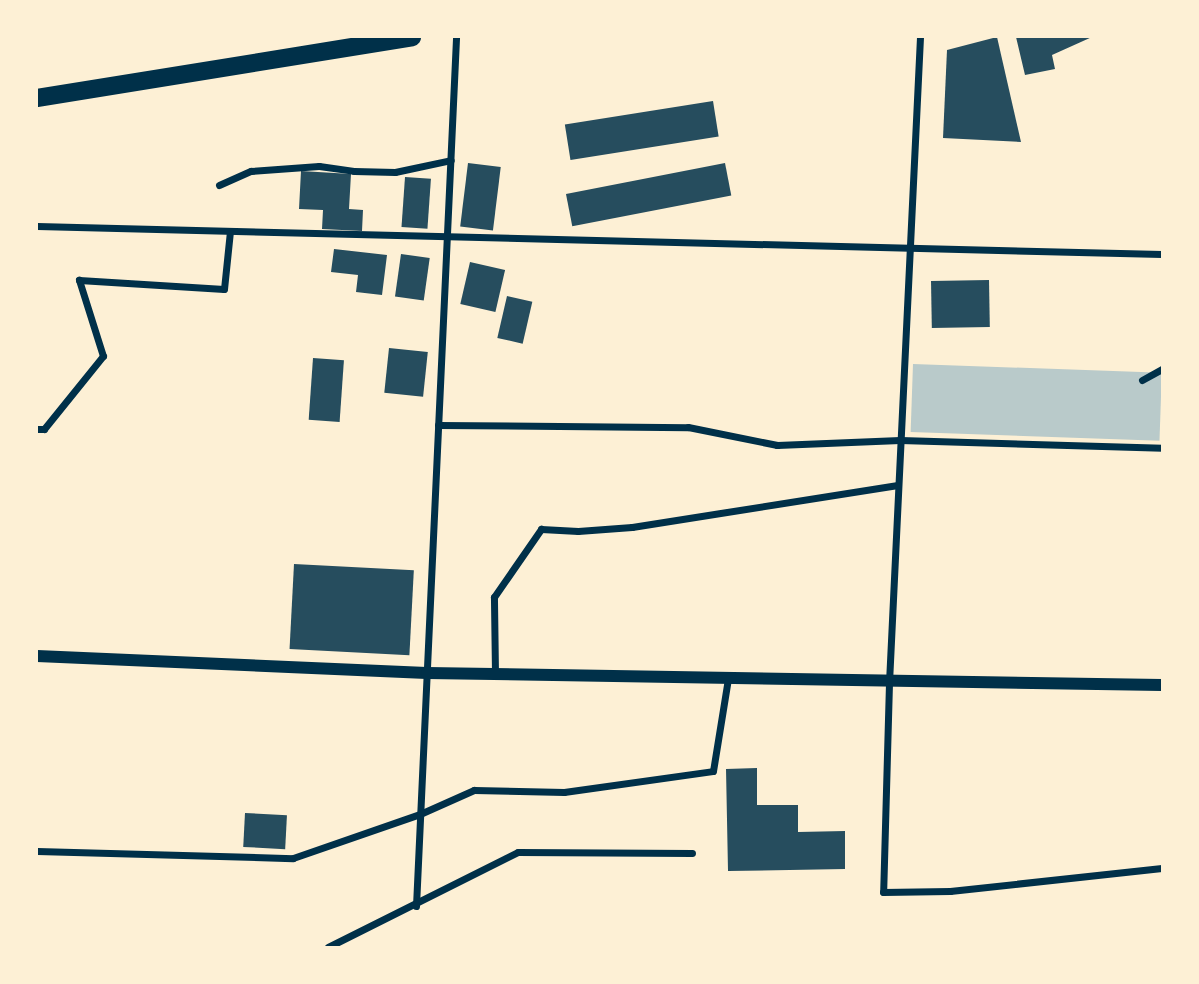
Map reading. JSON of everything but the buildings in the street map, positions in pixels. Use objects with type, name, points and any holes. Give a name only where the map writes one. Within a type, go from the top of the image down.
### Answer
[{"type":"main road","points":[[37,98],[412,37]]},
{"type":"street","points":[[416,905],[456,37]]},
{"type":"street","points":[[920,37],[889,683],[883,892],[950,891],[1162,868]]},
{"type":"street","points":[[219,184],[251,171],[319,166],[354,171],[395,172],[451,160]]},
{"type":"street","points":[[37,226],[1162,254]]},
{"type":"street","points":[[37,429],[44,429],[103,356],[79,280],[224,289],[230,230]]},
{"type":"street","points":[[1142,380],[1162,369]]},
{"type":"street","points":[[438,425],[688,427],[777,445],[900,440],[1162,448]]},
{"type":"street","points":[[495,673],[494,597],[541,529],[578,531],[632,527],[898,485]]},
{"type":"street","points":[[37,656],[427,673],[889,683],[1162,685]]},
{"type":"street","points":[[37,851],[293,858],[420,814],[474,790],[564,792],[713,771],[728,678]]},
{"type":"street","points":[[328,947],[518,852],[692,853]]},
{"type":"shaded area","points":[[913,364],[1162,373],[1159,441],[911,432]]}]
